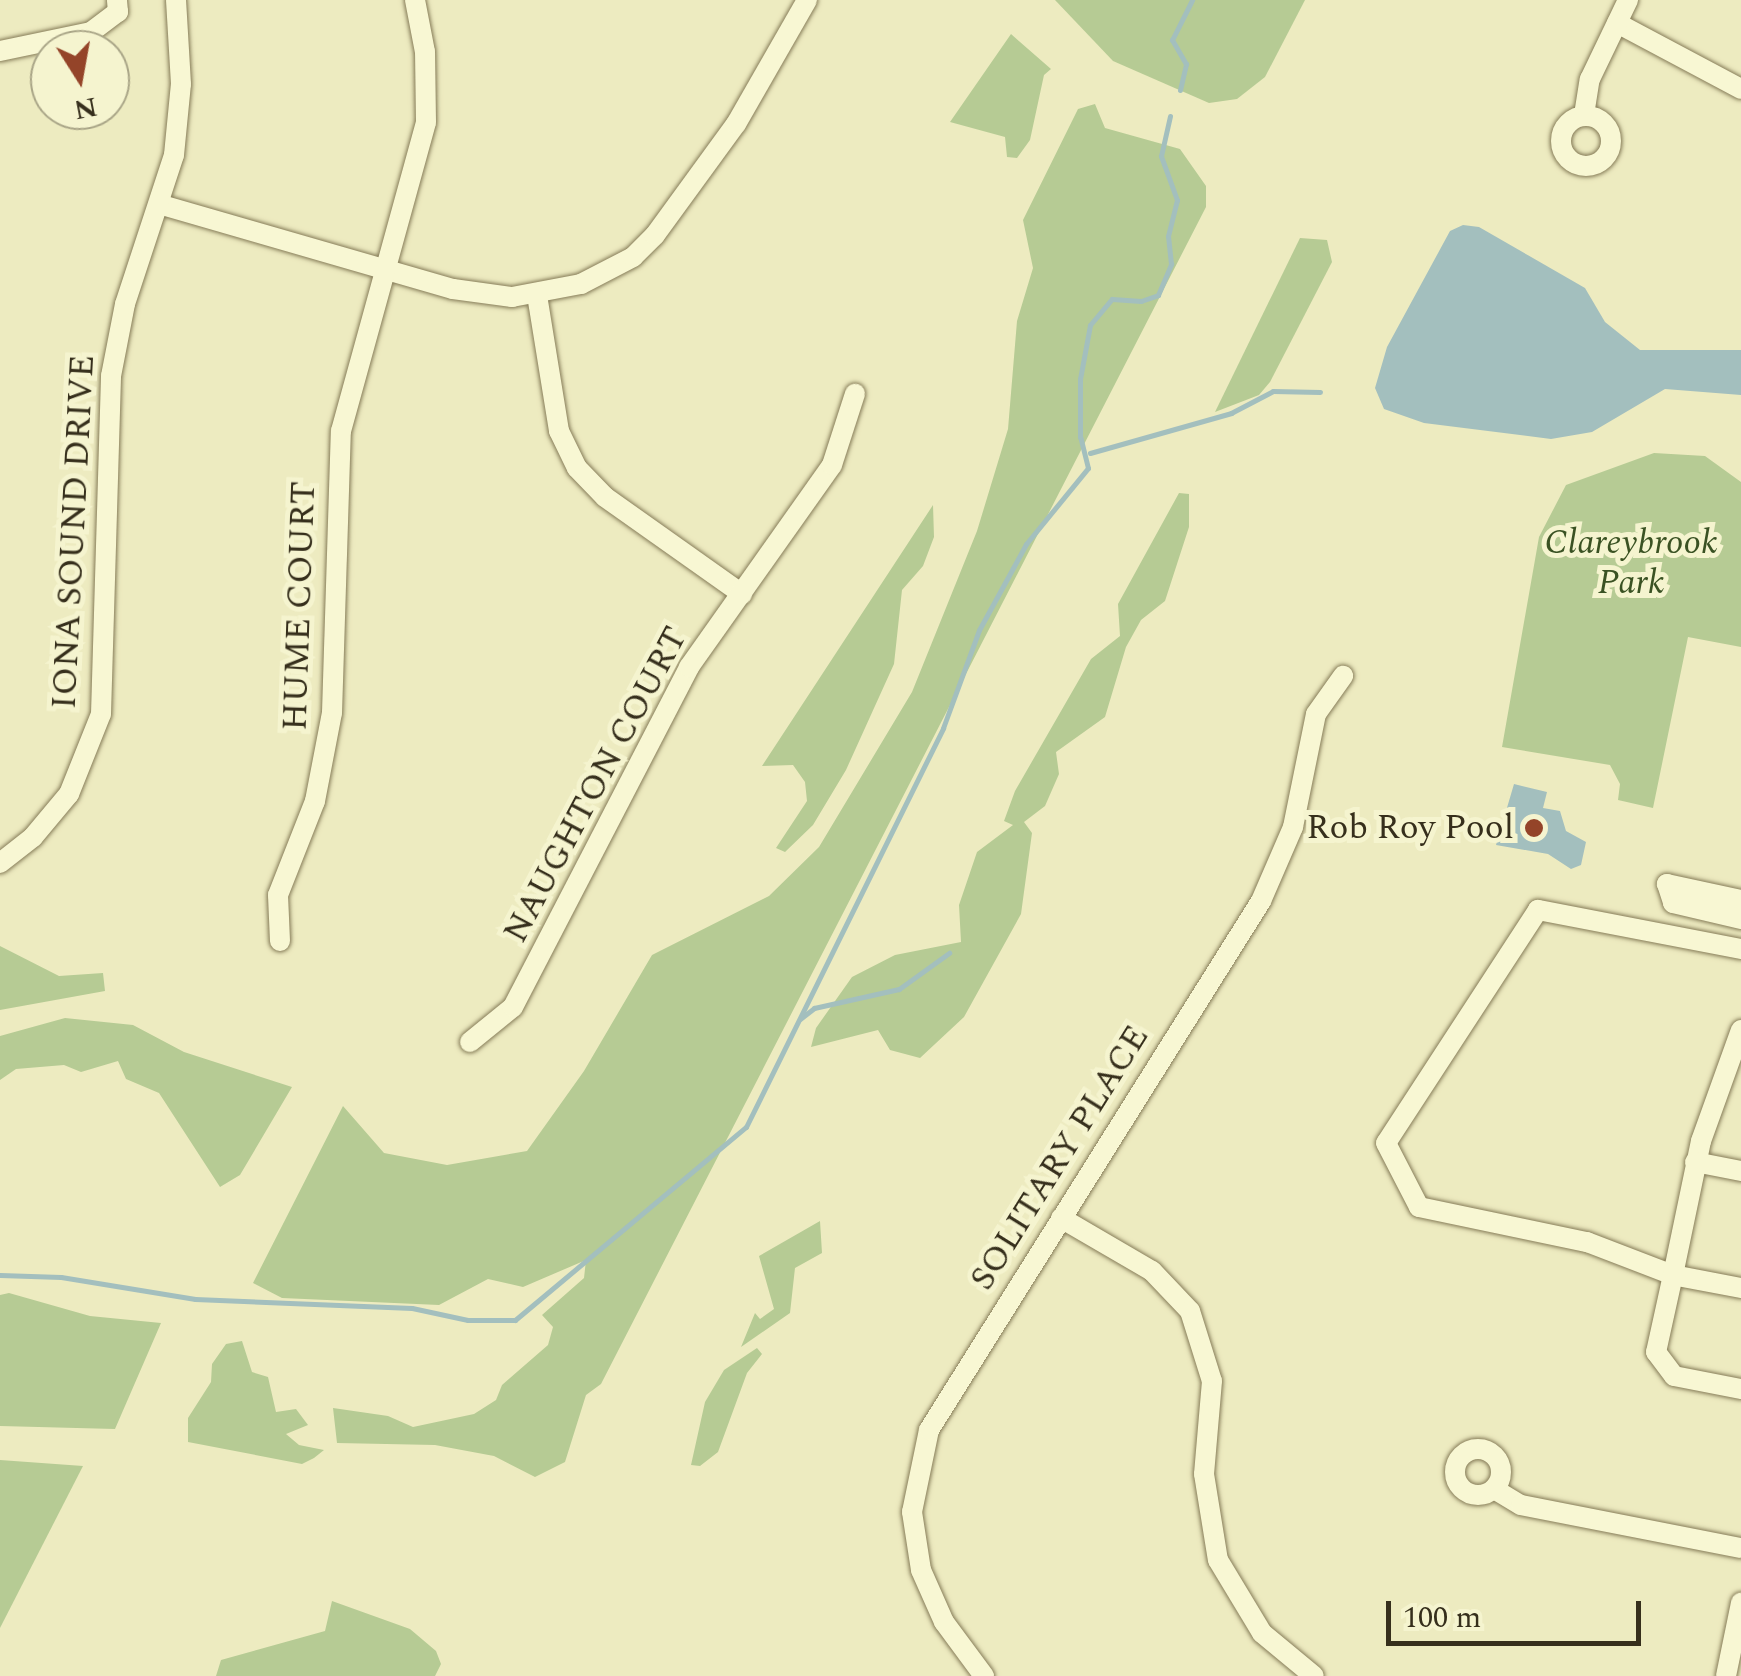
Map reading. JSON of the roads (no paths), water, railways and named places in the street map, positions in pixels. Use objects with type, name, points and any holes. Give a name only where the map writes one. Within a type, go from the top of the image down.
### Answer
[{"type":"street","points":[[0,51],[90,32],[118,12],[117,0]]},
{"type":"street","name":"IONA SOUND DRIVE","points":[[0,863],[33,837],[69,794],[101,714],[111,376],[126,304],[162,205],[180,110],[176,0]]},
{"type":"street","name":"HUME COURT","points":[[280,942],[278,895],[314,801],[332,713],[341,431],[426,122],[425,52],[414,0]]},
{"type":"street","points":[[162,205],[387,270],[493,296],[537,295],[608,272],[656,235],[736,124],[807,0]]},
{"type":"street","points":[[1584,115],[1590,78],[1628,0]]},
{"type":"street","points":[[1617,23],[1741,89]]},
{"type":"street","points":[[537,295],[558,431],[576,468],[605,497],[742,594]]},
{"type":"street","name":"NAUGHTON COURT","points":[[470,1042],[513,1007],[659,720],[832,465],[855,394]]},
{"type":"street","name":"SOLITARY PLACE","points":[[984,1676],[930,1597],[914,1541],[914,1488],[940,1408],[1262,900],[1293,827],[1316,714],[1343,676]]},
{"type":"street","points":[[1741,900],[1667,884],[1673,903],[1741,918]]},
{"type":"street","points":[[1741,949],[1538,910],[1386,1144],[1419,1207],[1587,1242],[1673,1275],[1741,1288]]},
{"type":"street","points":[[1741,1030],[1738,1056],[1695,1162],[1656,1352],[1662,1366],[1674,1376],[1741,1389]]},
{"type":"street","points":[[1695,1162],[1741,1171]]},
{"type":"street","points":[[1061,1218],[1152,1272],[1190,1311],[1212,1381],[1204,1474],[1218,1560],[1262,1633],[1314,1676]]},
{"type":"street","points":[[1494,1489],[1521,1505],[1741,1548]]},
{"type":"street","points":[[1726,1676],[1741,1603]]},
{"type":"water","points":[[1463,225],[1479,227],[1585,288],[1605,322],[1640,350],[1741,350],[1741,395],[1665,389],[1592,432],[1551,439],[1424,423],[1384,409],[1375,388],[1387,347],[1450,231]]},
{"type":"water","name":"Rob Roy Pool","points":[[1514,784],[1547,792],[1543,808],[1560,811],[1566,831],[1586,842],[1581,865],[1571,869],[1548,854],[1496,845]]},
{"type":"waterway","points":[[1180,90],[1186,64],[1172,40],[1192,0]]},
{"type":"waterway","points":[[0,1275],[61,1277],[195,1299],[412,1308],[468,1320],[515,1320],[746,1127],[943,728],[979,630],[1026,544],[1088,468],[1080,437],[1080,379],[1090,325],[1112,299],[1141,301],[1158,295],[1171,264],[1168,236],[1177,200],[1161,156],[1170,116]]},
{"type":"waterway","points":[[1090,453],[1231,413],[1273,391],[1320,392]]},
{"type":"waterway","points":[[800,1019],[814,1008],[899,989],[949,953]]},
{"type":"place","name":"Rob Roy Pool","points":[[1534,828]]},
{"type":"park label","name":"Clareybrook Park","points":[[1631,563]]}]
